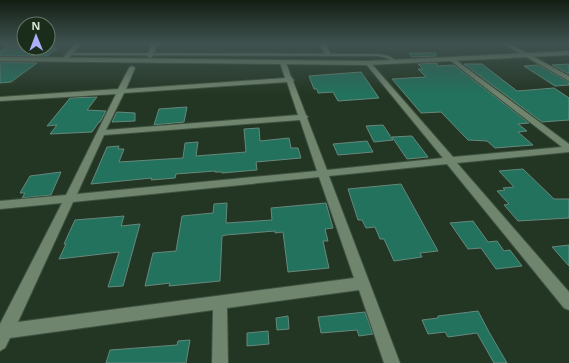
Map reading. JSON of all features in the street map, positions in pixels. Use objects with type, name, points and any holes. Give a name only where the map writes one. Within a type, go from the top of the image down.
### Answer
[{"type":"street","points":[[133,61],[283,63],[368,63],[426,61]]},
{"type":"street","points":[[453,61],[569,148]]},
{"type":"street","points":[[536,61],[569,79]]},
{"type":"street","points":[[283,63],[304,117],[392,363]]},
{"type":"street","points":[[368,63],[569,303]]},
{"type":"street","points":[[2,336],[132,68]]},
{"type":"street","points":[[0,99],[290,80]]},
{"type":"street","points":[[101,133],[304,117]]},
{"type":"street","points":[[0,205],[569,148]]},
{"type":"street","points":[[2,336],[220,302],[363,283]]},
{"type":"street","points":[[220,302],[220,363]]},
{"type":"building","points":[[0,62],[37,63],[11,82],[0,83]]},
{"type":"building","points":[[437,63],[437,66],[454,65],[529,123],[518,124],[527,131],[518,132],[533,145],[495,148],[487,141],[468,140],[441,112],[421,113],[392,79],[426,77],[418,69],[423,69],[418,64]]},
{"type":"building","points":[[464,64],[482,64],[517,91],[554,88],[569,98],[569,120],[542,122]]},
{"type":"building","points":[[569,64],[569,74],[552,65]]},
{"type":"building","points":[[538,65],[569,82],[569,85],[555,86],[524,66]]},
{"type":"building","points":[[361,72],[379,98],[338,101],[333,92],[318,93],[317,89],[314,89],[309,76]]},
{"type":"building","points":[[97,97],[87,110],[106,111],[92,132],[50,134],[57,125],[47,126],[70,98]]},
{"type":"building","points":[[187,107],[184,122],[154,125],[159,109]]},
{"type":"building","points":[[117,112],[135,113],[135,121],[112,122]]},
{"type":"building","points":[[383,125],[393,140],[374,142],[366,126]]},
{"type":"building","points":[[259,128],[260,141],[289,138],[291,148],[298,148],[301,158],[256,162],[257,170],[222,173],[215,171],[176,174],[175,178],[151,180],[152,178],[91,184],[107,147],[119,146],[118,149],[124,149],[119,162],[183,158],[185,143],[198,142],[196,156],[246,152],[244,129]]},
{"type":"building","points":[[412,136],[428,157],[407,159],[392,137]]},
{"type":"building","points":[[367,141],[373,152],[338,155],[333,144]]},
{"type":"building","points":[[523,169],[554,199],[569,199],[569,218],[518,221],[504,205],[509,204],[497,191],[505,190],[503,188],[514,187],[499,171]]},
{"type":"building","points":[[61,172],[51,195],[22,198],[25,193],[20,193],[30,176]]},
{"type":"building","points":[[401,184],[438,251],[420,253],[422,257],[394,261],[384,239],[380,239],[375,227],[366,228],[362,220],[358,220],[348,189]]},
{"type":"building","points":[[227,203],[226,223],[272,220],[271,208],[326,203],[333,228],[325,229],[328,241],[323,241],[329,268],[288,272],[283,232],[275,233],[275,231],[226,235],[222,236],[220,281],[169,286],[170,283],[145,286],[153,253],[176,251],[182,216],[213,213],[214,204]]},
{"type":"building","points":[[124,216],[121,226],[140,224],[123,286],[108,287],[119,252],[59,259],[75,220]]},
{"type":"building","points":[[473,221],[488,242],[497,241],[504,251],[510,250],[522,266],[496,269],[481,248],[468,249],[450,223]]},
{"type":"building","points":[[569,245],[569,266],[552,247]]},
{"type":"building","points":[[478,311],[507,363],[494,363],[477,333],[448,337],[445,332],[428,334],[422,320],[438,318],[438,316]]},
{"type":"building","points":[[365,312],[373,334],[359,336],[357,330],[321,333],[318,317]]},
{"type":"building","points":[[288,316],[289,329],[277,330],[276,318]]},
{"type":"building","points":[[268,331],[269,344],[247,346],[247,333]]},
{"type":"building","points":[[190,340],[186,363],[106,363],[110,350],[177,345],[178,341]]}]
